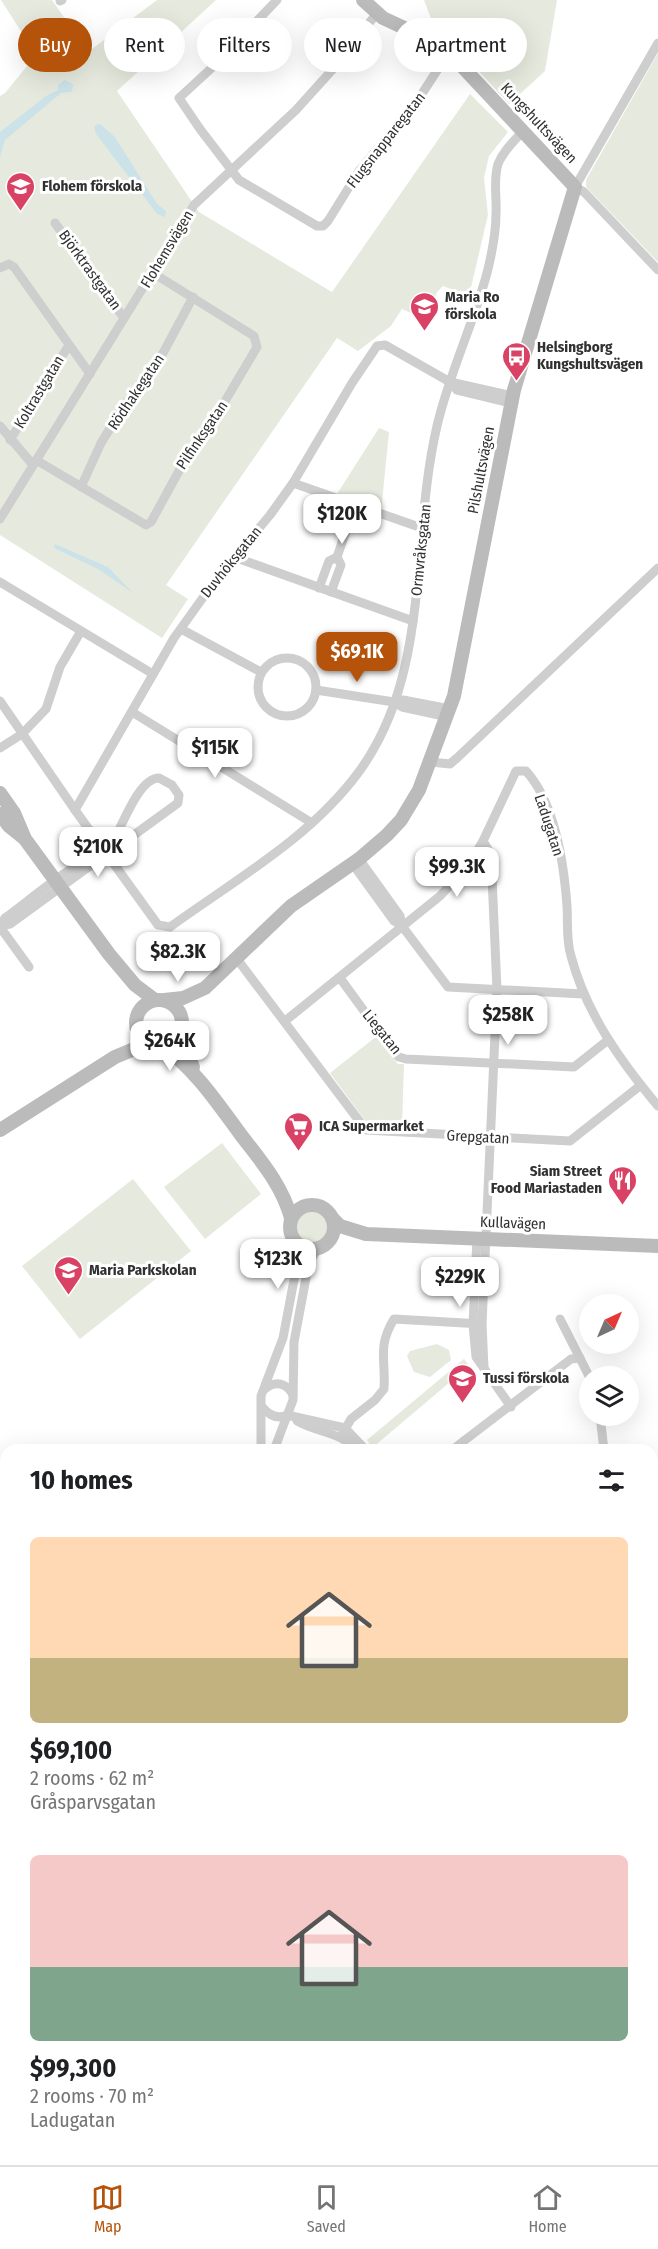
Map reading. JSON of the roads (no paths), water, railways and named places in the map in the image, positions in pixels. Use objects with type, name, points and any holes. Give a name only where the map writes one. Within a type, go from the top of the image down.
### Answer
[{"type":"street","points":[[231,170],[179,98],[216,64],[276,0]]},
{"type":"street","name":"Kungshultsvägen","points":[[363,0],[377,14],[394,22]]},
{"type":"street","name":"Flohemsvägen","points":[[0,519],[194,204],[309,96],[377,14]]},
{"type":"street","name":"Pilshultsvägen","points":[[180,1028],[186,1011],[198,993],[237,959],[291,906],[355,861],[387,835],[401,820],[419,790],[449,713],[512,400],[575,187],[658,43]]},
{"type":"street","name":"Flugsnapparegatan","points":[[231,170],[243,183],[317,226],[323,226],[359,171],[416,103],[436,72]]},
{"type":"street","name":"Kungshultsvägen","points":[[468,72],[575,187]]},
{"type":"street","name":"Ormvråksgatan","points":[[107,850],[158,925],[170,927],[312,823],[338,798],[358,773],[378,741],[394,702],[413,621],[420,568],[422,528],[437,427],[486,277],[495,238],[495,179],[498,163],[523,131]]},
{"type":"street","points":[[575,187],[584,192],[658,270]]},
{"type":"street","name":"Björktrastgatan","points":[[55,223],[124,318]]},
{"type":"street","name":"Koltrastgatan","points":[[0,268],[9,264],[14,267],[90,374]]},
{"type":"street","name":"Pilfinksgatan","points":[[35,462],[140,524],[146,525],[151,522],[191,449],[242,375],[257,347],[254,336],[153,273]]},
{"type":"street","name":"Rödhakegatan","points":[[81,488],[101,444],[121,411],[163,352],[192,297]]},
{"type":"street","name":"Duvhöksgatan","points":[[75,810],[181,629],[293,483],[352,383],[380,344],[450,382],[457,390],[512,400]]},
{"type":"street","name":"Koltrastgatan","points":[[10,440],[69,345]]},
{"type":"street","name":"Koltrastgatan","points":[[0,426],[10,440],[35,462]]},
{"type":"street","points":[[293,483],[422,528]]},
{"type":"street","points":[[331,592],[341,565],[337,558],[355,505]]},
{"type":"street","points":[[234,557],[413,621]]},
{"type":"street","points":[[319,588],[329,561],[337,558]]},
{"type":"street","points":[[431,762],[450,764],[658,568]]},
{"type":"street","points":[[0,582],[153,674]]},
{"type":"street","points":[[181,629],[261,672]]},
{"type":"street","points":[[0,748],[22,734],[46,709],[63,661],[81,631]]},
{"type":"street","points":[[293,658],[304,663],[311,671],[316,690],[312,702],[299,714],[286,717],[274,714],[265,707],[258,696],[257,684],[261,672],[272,662],[293,658]]},
{"type":"street","points":[[316,690],[394,702],[402,707],[449,713]]},
{"type":"street","points":[[0,701],[75,810],[107,850]]},
{"type":"street","points":[[132,712],[312,823]]},
{"type":"street","name":"Ladugatan","points":[[285,1021],[440,896],[467,867],[483,841],[516,771],[526,771],[543,797],[559,845],[567,906],[570,955],[583,994],[608,1040],[658,1106]]},
{"type":"street","points":[[29,968],[0,926],[10,924],[58,885],[98,860],[107,850],[150,779],[159,778],[172,785],[179,795],[178,803],[127,840],[107,850]]},
{"type":"street","points":[[0,793],[14,813],[25,839],[125,975],[138,1013],[137,1029],[115,1057]]},
{"type":"street","points":[[0,814],[9,826],[25,839]]},
{"type":"street","points":[[483,841],[491,854],[497,990],[476,1357],[511,1407]]},
{"type":"street","points":[[355,861],[394,921],[402,926],[448,987],[583,994]]},
{"type":"street","name":"Grepgatan","points":[[237,959],[366,1130],[570,1141],[640,1085]]},
{"type":"street","points":[[0,1130],[115,1057],[139,1047],[170,1042],[180,1028],[177,1009],[125,975]]},
{"type":"street","name":"Liegatan","points":[[340,978],[399,1058],[574,1067],[608,1040]]},
{"type":"street","name":"Pilshultsvägen","points":[[160,1000],[183,998],[198,993]]},
{"type":"street","points":[[138,1013],[144,1005],[160,1000]]},
{"type":"street","name":"Kullavägen","points":[[180,1028],[183,1046],[198,1077],[277,1183],[299,1201],[321,1207],[340,1226],[366,1234],[658,1246]]},
{"type":"street","points":[[137,1029],[144,1040],[157,1045]]},
{"type":"street","name":"Kullavägen","points":[[157,1045],[198,1077]]},
{"type":"street","name":"Kullavägen","points":[[277,1183],[291,1218],[290,1234],[294,1241]]},
{"type":"street","points":[[291,1218],[299,1209],[310,1205]]},
{"type":"street","points":[[276,1444],[293,1395],[294,1342],[309,1262],[333,1234],[332,1218]]},
{"type":"street","name":"Kullavägen","points":[[323,1246],[366,1234]]},
{"type":"street","points":[[294,1241],[304,1249],[323,1246]]},
{"type":"street","points":[[261,1444],[261,1396],[283,1338],[297,1264],[294,1241]]},
{"type":"street","points":[[343,1432],[351,1419],[375,1400],[384,1389],[385,1334],[394,1319],[477,1324]]},
{"type":"street","points":[[560,1319],[584,1366]]},
{"type":"street","points":[[460,1444],[571,1359],[580,1358]]},
{"type":"street","points":[[265,1389],[270,1385],[281,1384],[290,1389],[293,1395]]},
{"type":"street","points":[[262,1407],[274,1416],[286,1415],[309,1428],[343,1432],[358,1444]]},
{"type":"street","points":[[601,1426],[603,1444]]},
{"type":"street","points":[[343,1432],[352,1444]]},
{"type":"water","points":[[65,80],[73,84],[72,92],[61,93],[5,140],[0,157],[0,132],[46,96],[58,90],[58,85]]},
{"type":"water","points":[[97,124],[115,137],[157,204],[166,211],[165,217],[157,214],[96,134],[94,127]]},
{"type":"water","points":[[55,544],[108,567],[133,593],[98,569],[56,549]]},
{"type":"place","name":"Flohem förskola","points":[[21,212]]},
{"type":"place","name":"Maria Ro förskola","points":[[424,332]]},
{"type":"place","name":"Helsingborg Kungshultsvägen","points":[[516,382]]},
{"type":"place","name":"ICA Supermarket","points":[[298,1152]]},
{"type":"place","name":"Siam Street Food Mariastaden","points":[[623,1206]]},
{"type":"place","name":"Maria Parkskolan","points":[[68,1296]]},
{"type":"place","name":"Tussi förskola","points":[[462,1404]]}]
